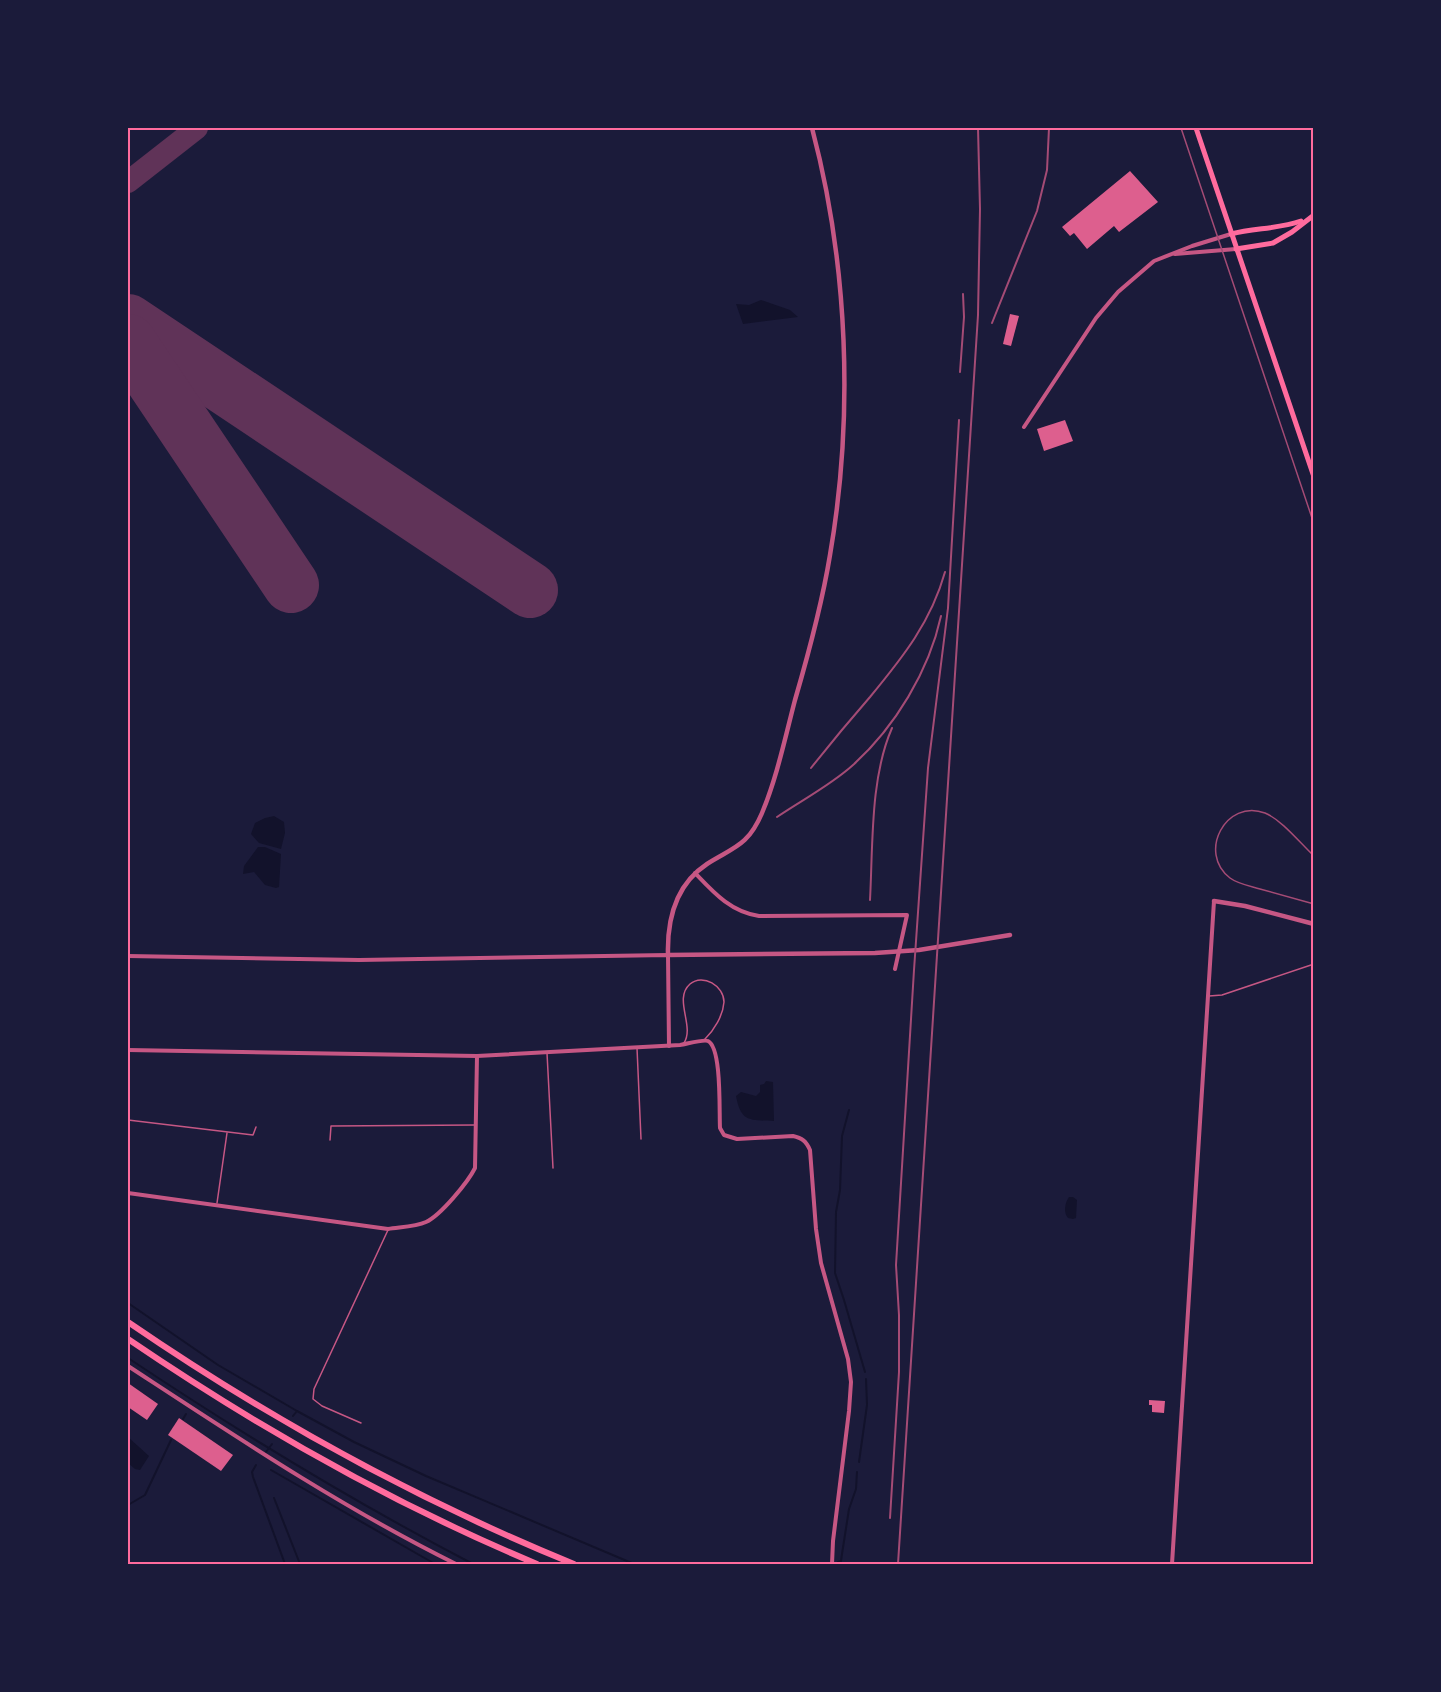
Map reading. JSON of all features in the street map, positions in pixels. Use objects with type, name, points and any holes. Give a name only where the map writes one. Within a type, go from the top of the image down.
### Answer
[{"type":"highway","points":[[128,1322],[247,1400],[352,1460],[475,1521],[574,1564]]},
{"type":"highway","points":[[128,1339],[197,1385],[289,1441],[406,1503],[537,1564]]},
{"type":"main road","points":[[1196,128],[1314,477]]},
{"type":"main road","points":[[1236,249],[1273,243],[1314,215]]},
{"type":"main road","points":[[1231,234],[1287,226],[1306,220]]},
{"type":"street","points":[[669,1046],[668,932],[673,908],[682,888],[695,873],[740,844],[751,834],[763,810],[819,613],[831,551],[842,453],[842,316],[828,199],[812,128]]},
{"type":"street","points":[[1024,427],[1104,306],[1118,292],[1154,261],[1231,234]]},
{"type":"street","points":[[1168,255],[1236,249]]},
{"type":"street","points":[[695,873],[724,902],[747,914],[759,916],[907,915],[895,969]]},
{"type":"street","points":[[1172,1564],[1214,901],[1245,906],[1314,924]]},
{"type":"street","points":[[128,956],[370,960],[875,953],[919,950],[1010,935]]},
{"type":"street","points":[[128,1050],[477,1056],[669,1046],[704,1040],[713,1046],[718,1064],[720,1128],[724,1135],[737,1139],[793,1136],[801,1138],[810,1150],[821,1263],[848,1359],[851,1382],[832,1564]]},
{"type":"street","points":[[128,1193],[388,1229],[426,1222],[434,1217],[471,1176],[475,1168],[477,1056]]},
{"type":"street","points":[[128,1365],[258,1452],[328,1494],[456,1564]]},
{"type":"lane","points":[[1208,996],[1222,995],[1314,964]]},
{"type":"lane","points":[[680,1045],[685,1041],[687,1035],[684,995],[689,985],[700,980],[712,982],[721,992],[724,1004],[717,1024],[704,1040]]},
{"type":"lane","points":[[637,1047],[641,1139]]},
{"type":"lane","points":[[547,1052],[553,1168]]},
{"type":"lane","points":[[128,1120],[252,1135],[256,1127]]},
{"type":"lane","points":[[330,1140],[331,1126],[476,1125]]},
{"type":"lane","points":[[217,1205],[227,1132]]},
{"type":"lane","points":[[361,1423],[322,1406],[313,1395],[388,1229]]},
{"type":"shaded area","points":[[761,300],[790,310],[798,317],[743,324],[736,304],[749,305]]},
{"type":"shaded area","points":[[274,816],[284,822],[285,833],[281,849],[259,843],[251,834],[255,823]]},
{"type":"shaded area","points":[[258,847],[265,847],[281,854],[279,887],[265,885],[254,872],[243,874],[244,866]]},
{"type":"shaded area","points":[[766,1081],[773,1082],[774,1121],[752,1120],[741,1111],[736,1096],[741,1092],[756,1096],[760,1092],[760,1085]]},
{"type":"shaded area","points":[[1069,1197],[1077,1200],[1076,1218],[1073,1219],[1068,1218],[1065,1213]]},
{"type":"shaded area","points":[[128,1437],[149,1456],[140,1470],[128,1463]]},
{"type":"building","points":[[1130,171],[1158,202],[1119,232],[1114,226],[1087,249],[1074,233],[1070,236],[1062,227]]},
{"type":"building","points":[[1010,314],[1019,316],[1011,346],[1003,344]]},
{"type":"building","points":[[1065,420],[1073,441],[1044,451],[1037,429]]},
{"type":"building","points":[[128,1383],[158,1404],[147,1420],[128,1407]]},
{"type":"building","points":[[1149,1400],[1165,1401],[1164,1413],[1152,1412]]},
{"type":"building","points":[[179,1418],[233,1455],[221,1471],[168,1435]]},
{"type":"waterway","points":[[849,1110],[842,1136],[840,1190],[836,1212],[835,1273],[865,1372]]},
{"type":"waterway","points":[[128,1303],[218,1365],[297,1411]]},
{"type":"waterway","points":[[128,1358],[298,1466],[473,1564]]},
{"type":"waterway","points":[[859,1462],[867,1405],[866,1379]]},
{"type":"waterway","points":[[293,1416],[297,1411],[354,1442],[426,1476],[634,1564]]},
{"type":"waterway","points":[[183,1419],[186,1414]]},
{"type":"waterway","points":[[128,1505],[145,1495],[171,1440]]},
{"type":"waterway","points":[[266,1452],[272,1444]]},
{"type":"waterway","points":[[256,1465],[252,1472],[253,1477],[285,1564]]},
{"type":"waterway","points":[[271,1470],[435,1564]]},
{"type":"waterway","points":[[838,1562],[841,1561],[849,1509],[856,1489],[857,1472]]},
{"type":"waterway","points":[[274,1498],[300,1564]]},
{"type":"taxiway","points":[[128,182],[197,128]]},
{"type":"runway","points":[[128,322],[530,590]]},
{"type":"runway","points":[[128,342],[291,585]]},
{"type":"tram line","points":[[1181,128],[1314,524]]},
{"type":"tram line","points":[[1314,856],[1278,821],[1265,813],[1251,810],[1238,813],[1228,820],[1220,830],[1216,842],[1216,855],[1220,867],[1233,880],[1314,904]]},
{"type":"railway","points":[[898,1564],[978,315],[980,209],[978,128]]},
{"type":"railway","points":[[992,323],[1037,211],[1047,170],[1049,128]]},
{"type":"railway","points":[[960,372],[964,317],[963,294]]},
{"type":"railway","points":[[890,1518],[899,1372],[896,1265],[914,970],[928,768],[948,608],[959,420]]},
{"type":"railway","points":[[811,768],[905,653],[932,607],[945,572]]},
{"type":"railway","points":[[777,817],[826,786],[853,765],[883,733],[919,677],[941,616]]},
{"type":"railway","points":[[870,900],[876,790],[885,747],[892,728]]}]
